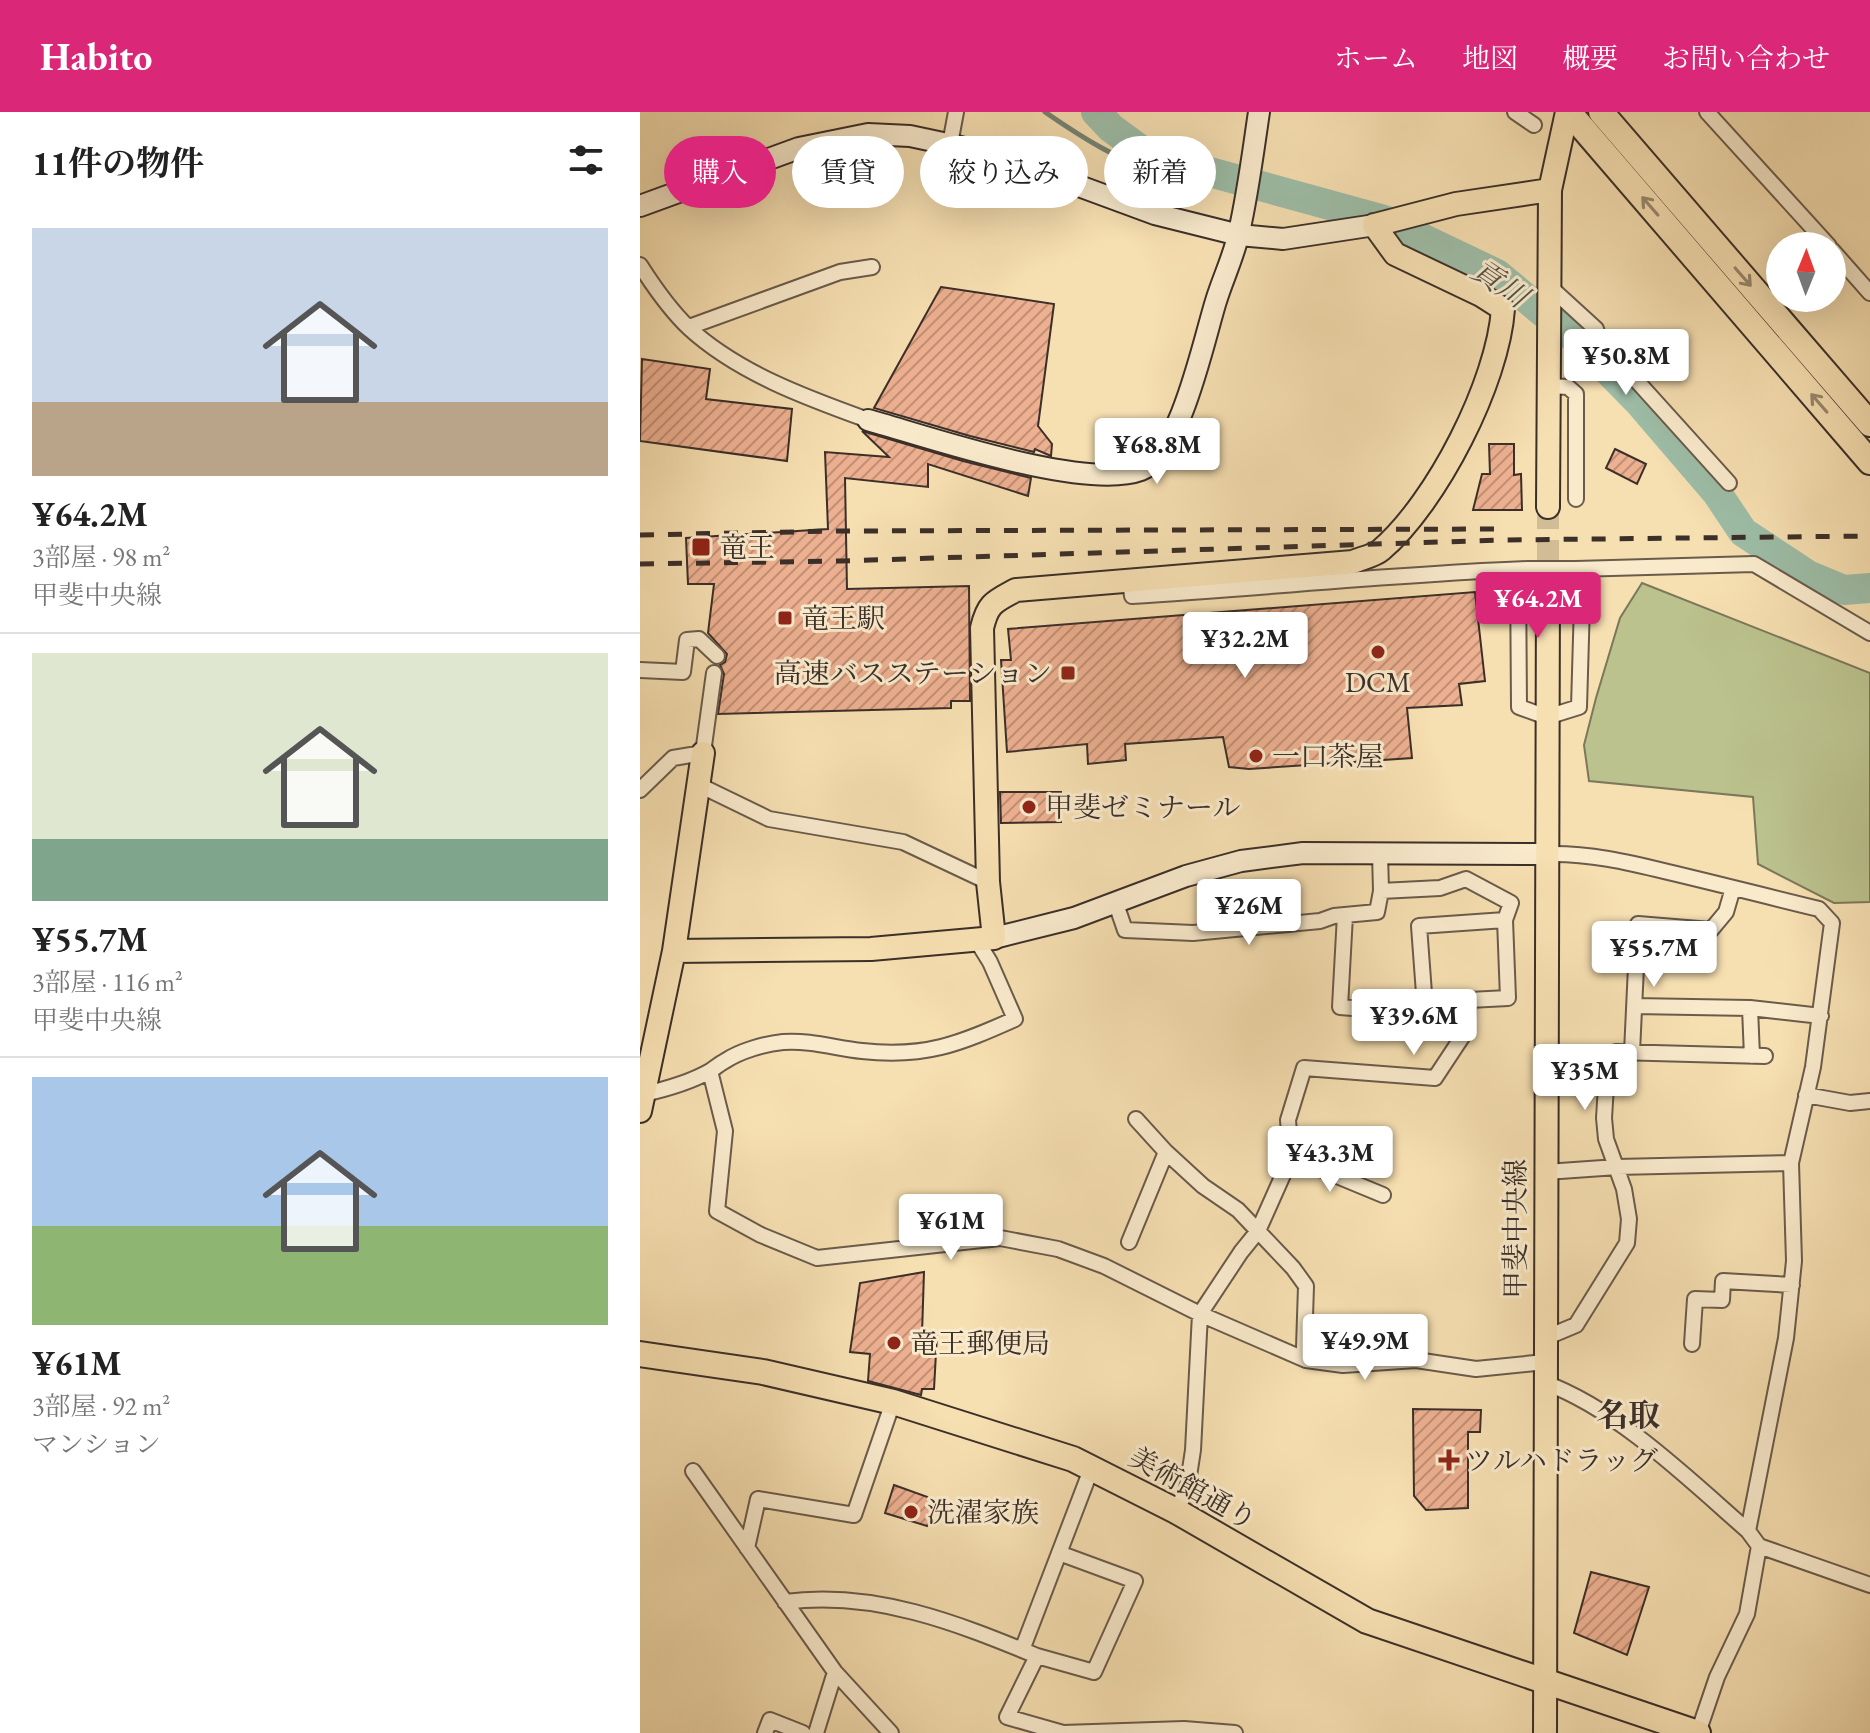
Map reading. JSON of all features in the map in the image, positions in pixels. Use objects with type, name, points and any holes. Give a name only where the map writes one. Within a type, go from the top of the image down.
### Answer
[{"type":"highway","points":[[1568,112],[1870,462]]},
{"type":"highway","points":[[1601,112],[1870,424]]},
{"type":"highway","name":"美術館通り","points":[[640,1354],[763,1372],[893,1402],[1092,1467],[1176,1511],[1367,1621],[1698,1733]]},
{"type":"main road","points":[[1548,507],[1550,190],[1568,112]]},
{"type":"main road","points":[[674,951],[871,949],[986,939],[988,882],[982,628],[986,611],[994,602],[1016,590],[1353,562],[1380,551],[1418,508],[1473,418],[1502,329],[1503,309],[1481,295],[1395,254],[1375,225],[1456,204],[1550,190]]},
{"type":"main road","name":"甲斐中央線","points":[[1545,1733],[1548,581]]},
{"type":"main road","points":[[642,1100],[674,951],[703,753]]},
{"type":"street","points":[[952,136],[956,112]]},
{"type":"street","points":[[640,265],[655,289],[689,327],[728,357],[811,399],[868,420],[1039,467],[1108,475],[1143,470],[1160,454],[1184,408],[1239,235],[1259,112]]},
{"type":"street","points":[[1515,112],[1534,125]]},
{"type":"street","points":[[1707,112],[1816,232]]},
{"type":"street","points":[[640,206],[813,145],[868,134],[920,138]]},
{"type":"street","points":[[1088,189],[1155,214],[1239,235],[1283,239],[1375,225]]},
{"type":"street","points":[[1846,266],[1870,293]]},
{"type":"street","points":[[689,327],[840,272],[872,267]]},
{"type":"street","points":[[1550,287],[1596,329],[1599,339],[1729,483]]},
{"type":"street","points":[[1549,382],[1568,387],[1576,394],[1576,499]]},
{"type":"street","points":[[1130,581],[1132,596],[1394,576],[1754,564],[1870,633]]},
{"type":"street","points":[[1523,570],[1519,707],[1547,717],[1579,707],[1579,569]]},
{"type":"street","points":[[640,670],[683,672],[687,640],[699,639],[717,656]]},
{"type":"street","points":[[640,790],[673,758],[703,753],[714,673]]},
{"type":"street","points":[[697,784],[769,819],[903,842],[988,882]]},
{"type":"street","points":[[642,1100],[710,1071],[745,1051],[781,1042],[819,1043],[859,1051],[909,1054],[965,1041],[1015,1019],[990,962],[986,939],[1074,918],[1186,876],[1241,861],[1303,853],[1578,853],[1819,909],[1832,923],[1813,1067],[1791,1163],[1794,1261],[1786,1338],[1748,1531]]},
{"type":"street","points":[[1115,901],[1125,930],[1193,933],[1320,921],[1377,912],[1381,891],[1380,853]]},
{"type":"street","points":[[1345,915],[1340,1007],[1402,1012],[1469,1000],[1508,998],[1505,920],[1511,903],[1466,879],[1440,888],[1381,891]]},
{"type":"street","points":[[1632,1052],[1638,924],[1711,930],[1726,912],[1733,888]]},
{"type":"street","points":[[1425,1007],[1419,926],[1505,920]]},
{"type":"street","points":[[1176,1511],[1187,1489],[1193,1450],[1200,1314],[1258,1231],[1291,1157],[1288,1120],[1304,1068],[1435,1078],[1466,1031],[1469,1000]]},
{"type":"street","points":[[1634,1006],[1750,1008],[1821,1016]]},
{"type":"street","points":[[1545,1338],[1576,1325],[1627,1243],[1629,1219],[1617,1167],[1606,1139],[1604,1118],[1606,1086],[1616,1052],[1758,1056],[1750,1008]]},
{"type":"street","points":[[710,1071],[725,1131],[717,1211],[761,1235],[817,1258],[1000,1238],[1058,1249],[1104,1266],[1200,1314],[1306,1360],[1343,1365],[1416,1360],[1476,1369],[1545,1373],[1648,1445],[1748,1531],[1759,1546],[1870,1585]]},
{"type":"street","points":[[1806,1095],[1850,1103],[1870,1101]]},
{"type":"street","points":[[1136,1119],[1203,1186],[1238,1210],[1306,1286],[1306,1360]]},
{"type":"street","points":[[1129,1242],[1166,1152]]},
{"type":"street","points":[[1291,1157],[1383,1195]]},
{"type":"street","points":[[1546,1172],[1791,1163]]},
{"type":"street","points":[[1692,1344],[1695,1299],[1722,1300],[1723,1281],[1792,1285]]},
{"type":"street","points":[[747,1548],[758,1499],[854,1515],[893,1402]]},
{"type":"street","points":[[1022,1650],[1092,1467]]},
{"type":"street","points":[[693,1471],[835,1672],[891,1733]]},
{"type":"street","points":[[1698,1733],[1717,1677],[1747,1614],[1759,1546]]},
{"type":"street","points":[[785,1602],[804,1599],[845,1601],[911,1610],[962,1625],[1037,1656],[1094,1672],[1135,1581],[1059,1553]]},
{"type":"street","points":[[1037,1656],[1007,1717],[1063,1733],[1184,1729],[1235,1733]]},
{"type":"street","points":[[816,1733],[835,1672]]},
{"type":"street","points":[[765,1733],[770,1720],[803,1733]]},
{"type":"green space","points":[[1642,583],[1870,673],[1870,902],[1834,903],[1758,864],[1753,797],[1589,781],[1584,745],[1596,698],[1620,618]]},
{"type":"building","points":[[941,287],[1054,304],[1038,426],[1052,444],[1051,456],[1035,449],[1034,452],[970,436],[874,408]]},
{"type":"building","points":[[642,359],[710,369],[706,399],[792,409],[787,461],[640,441]]},
{"type":"building","points":[[862,431],[1031,478],[1028,496],[928,464],[928,487],[845,478],[847,589],[969,586],[970,701],[951,701],[951,708],[718,714],[724,674],[720,665],[725,662],[727,654],[708,633],[714,584],[688,584],[686,538],[828,529],[825,452],[889,457]]},
{"type":"building","points":[[1489,444],[1514,444],[1514,475],[1521,474],[1522,510],[1473,510],[1482,474],[1490,474]]},
{"type":"building","points":[[1615,449],[1646,464],[1637,484],[1606,468]]},
{"type":"building","points":[[1475,592],[1485,681],[1459,684],[1462,705],[1407,708],[1412,758],[1249,769],[1229,767],[1223,737],[1125,744],[1126,760],[1088,764],[1087,744],[1007,752],[1001,660],[1011,660],[1008,629]]},
{"type":"building","name":"甲斐ゼミナール","points":[[1000,792],[1061,792],[1061,822],[1001,823]]},
{"type":"building","name":"竜王郵便局","points":[[924,1272],[922,1334],[937,1335],[934,1389],[922,1389],[921,1395],[868,1381],[870,1354],[850,1352],[860,1283]]},
{"type":"building","points":[[1413,1409],[1481,1410],[1480,1432],[1468,1432],[1468,1508],[1426,1510],[1414,1496]]},
{"type":"building","points":[[894,1485],[936,1500],[927,1526],[885,1513]]},
{"type":"building","points":[[1591,1572],[1649,1587],[1627,1655],[1574,1633]]},
{"type":"waterway","points":[[1045,112],[1101,148],[1146,169],[1181,179],[1243,184]]},
{"type":"waterway","name":"貢川","points":[[1096,112],[1111,128],[1148,155],[1384,220],[1497,274],[1585,347],[1639,402],[1717,493],[1743,532],[1808,575],[1844,590],[1870,588]]},
{"type":"tunnel","points":[[1548,507],[1548,581]]},
{"type":"railway","points":[[640,535],[838,531],[1498,529]]},
{"type":"railway","points":[[640,564],[841,561],[1503,540],[1870,536]]},
{"type":"place","name":"竜王","points":[[701,547]]},
{"type":"place","name":"竜王駅","points":[[785,618]]},
{"type":"place","name":"DCM","points":[[1378,652]]},
{"type":"place","name":"高速バスステーション","points":[[1068,673]]},
{"type":"place","name":"一口茶屋","points":[[1256,756]]},
{"type":"place","name":"甲斐ゼミナール","points":[[1029,807]]},
{"type":"place","name":"竜王郵便局","points":[[894,1343]]},
{"type":"place","name":"ツルハドラッグ","points":[[1449,1460]]},
{"type":"place","name":"洗濯家族","points":[[911,1512]]},
{"type":"district","name":"名取","points":[[1628,1415]]}]
